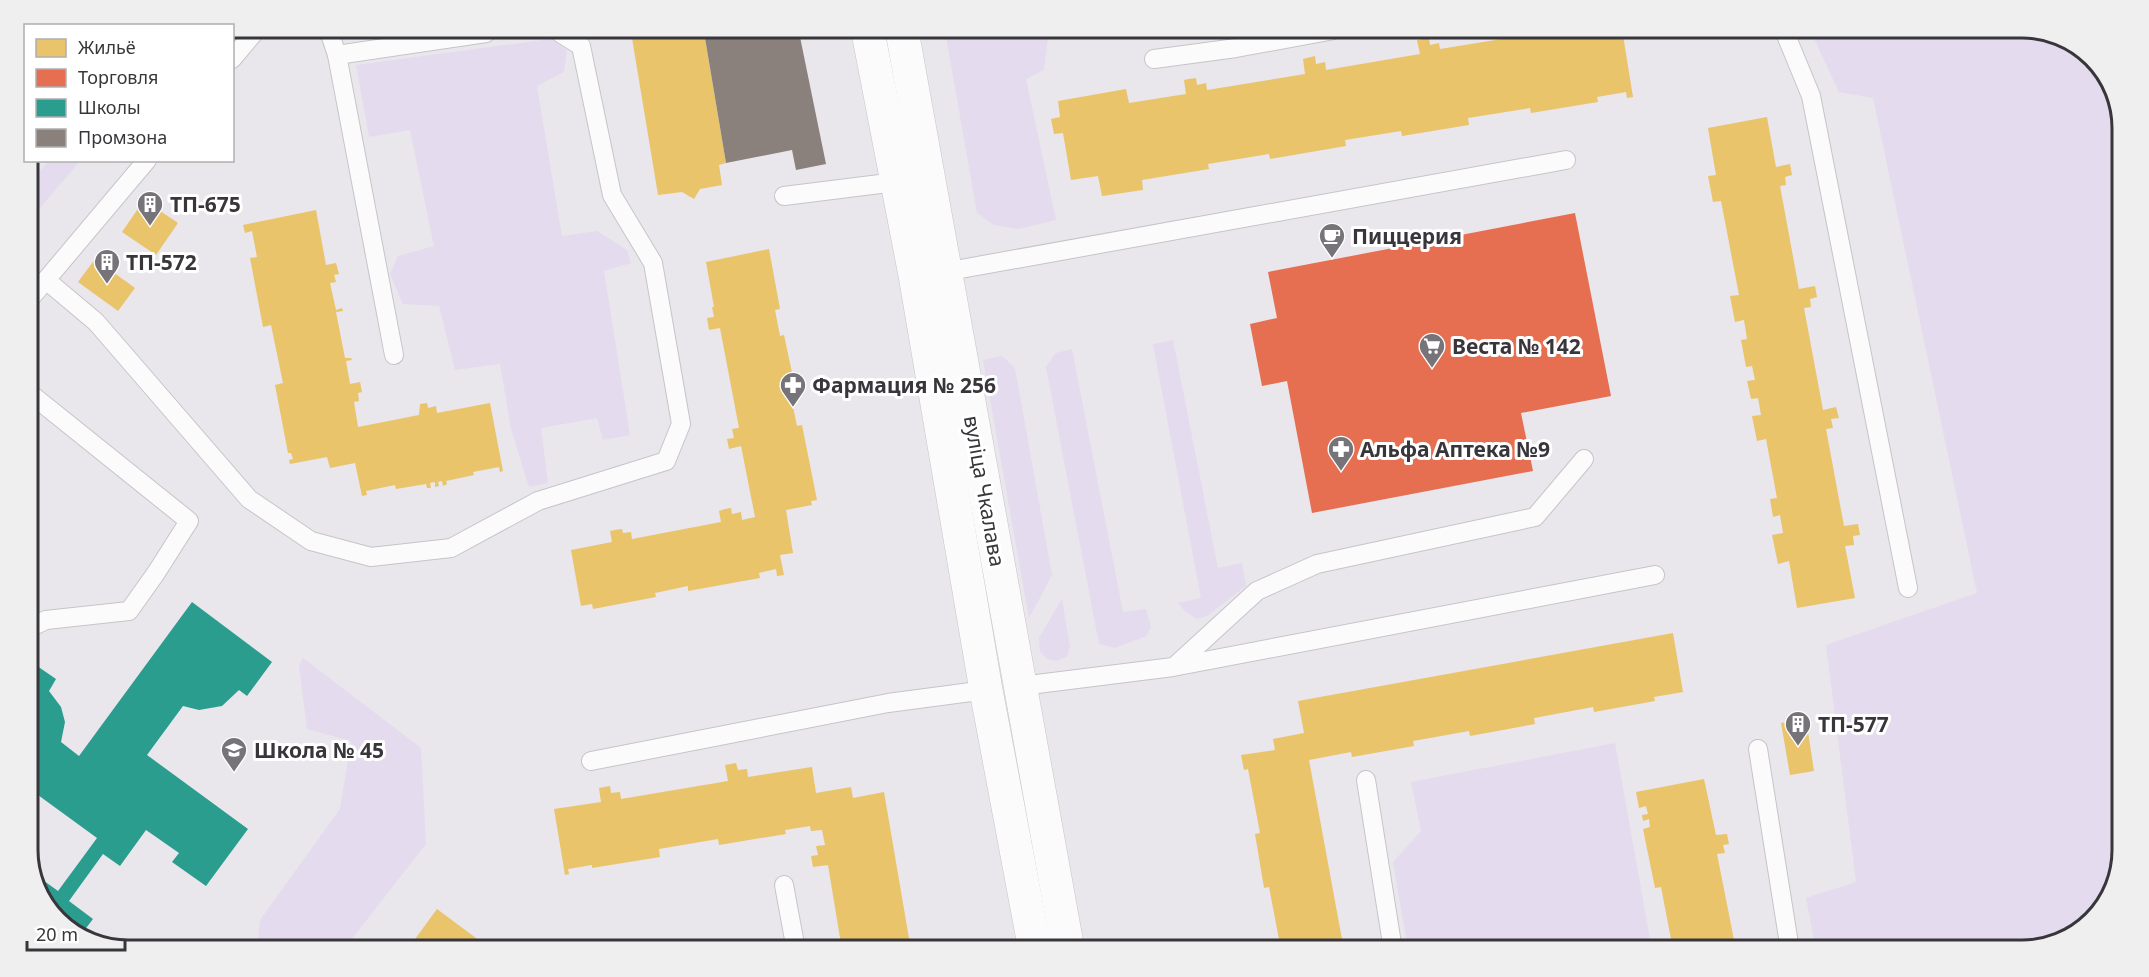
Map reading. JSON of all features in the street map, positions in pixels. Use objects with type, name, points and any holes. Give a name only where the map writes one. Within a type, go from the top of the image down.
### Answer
[{"type":"main road","name":"вуліца Чкалава","points":[[869,37],[915,275],[986,690],[1033,940]]},
{"type":"main road","name":"вуліца Чкалава","points":[[903,37],[1066,940]]},
{"type":"lane","points":[[234,57],[250,37]]},
{"type":"lane","points":[[331,37],[337,55],[394,355]]},
{"type":"lane","points":[[337,55],[459,37]]},
{"type":"lane","points":[[46,280],[96,322],[249,499],[311,542],[371,557],[451,548],[538,501],[666,461],[681,424],[653,263],[612,195],[581,46],[566,37]]},
{"type":"lane","points":[[1154,59],[1296,37]]},
{"type":"lane","points":[[1787,37],[1811,96],[1908,588]]},
{"type":"lane","points":[[944,272],[1566,160]]},
{"type":"lane","points":[[38,290],[145,162]]},
{"type":"lane","points":[[784,196],[896,182]]},
{"type":"lane","points":[[38,400],[189,520],[129,611],[46,620],[38,624]]},
{"type":"lane","points":[[1173,667],[1257,591],[1317,564],[1535,517],[1584,459]]},
{"type":"lane","points":[[1021,686],[1088,680],[1173,667],[1655,575]]},
{"type":"lane","points":[[591,761],[888,703],[986,690]]},
{"type":"lane","points":[[1758,749],[1788,940]]},
{"type":"lane","points":[[1366,780],[1391,940]]},
{"type":"lane","points":[[784,885],[794,940]]},
{"type":"shaded area","points":[[946,37],[1048,37],[1044,70],[1026,79],[1056,220],[1018,229],[994,225],[977,213]]},
{"type":"shaded area","points":[[1813,37],[1860,37],[1861,39],[1872,37],[2021,37],[2039,39],[2056,44],[2089,68],[2102,88],[2110,110],[2112,849],[2105,884],[2089,909],[2061,930],[2039,938],[2021,940],[1814,940],[1806,898],[1856,882],[1826,645],[1977,593],[1873,98],[1839,92]]},
{"type":"shaded area","points":[[550,39],[567,50],[564,72],[537,86],[562,236],[597,231],[627,250],[631,263],[604,271],[630,435],[603,440],[597,418],[541,428],[548,483],[529,487],[511,429],[500,364],[455,370],[439,306],[403,304],[390,274],[398,256],[434,246],[410,130],[369,137],[356,65]]},
{"type":"shaded area","points":[[48,162],[79,162],[38,210],[38,173]]},
{"type":"shaded area","points":[[1173,340],[1218,568],[1242,563],[1246,586],[1207,616],[1197,619],[1178,603],[1201,598],[1153,344]]},
{"type":"shaded area","points":[[1072,349],[1123,612],[1146,609],[1151,627],[1146,636],[1115,648],[1099,644],[1046,367],[1056,353]]},
{"type":"shaded area","points":[[1002,356],[1015,368],[1052,575],[1029,618],[983,360]]},
{"type":"shaded area","points":[[1062,599],[1070,647],[1067,656],[1057,661],[1047,659],[1040,651],[1039,638]]},
{"type":"shaded area","points":[[303,658],[421,748],[426,844],[351,940],[258,940],[260,920],[340,809],[351,741],[307,729],[299,666]]},
{"type":"shaded area","points":[[1615,743],[1650,940],[1406,940],[1393,862],[1421,831],[1411,782]]},
{"type":"building: Жильё","points":[[632,37],[705,37],[726,163],[719,165],[722,185],[700,189],[694,199],[682,192],[658,195]]},
{"type":"building: Жильё","points":[[1513,37],[1623,37],[1633,97],[1627,98],[1626,92],[1597,97],[1598,102],[1531,113],[1530,108],[1468,118],[1469,125],[1402,136],[1401,131],[1345,140],[1346,146],[1270,159],[1269,154],[1208,164],[1209,169],[1142,180],[1143,190],[1102,196],[1098,176],[1071,180],[1063,133],[1054,134],[1051,119],[1060,117],[1058,101],[1126,89],[1129,103],[1186,94],[1184,80],[1189,79],[1196,78],[1197,85],[1206,83],[1207,90],[1305,74],[1303,59],[1315,56],[1316,64],[1325,62],[1326,70],[1420,54],[1417,40],[1429,38],[1430,45],[1439,43],[1440,49]]},
{"type":"building: Жильё","points":[[1767,117],[1776,167],[1790,164],[1792,175],[1785,177],[1786,185],[1780,186],[1799,289],[1815,286],[1817,297],[1810,299],[1811,307],[1804,308],[1823,410],[1836,407],[1839,418],[1831,419],[1833,428],[1826,429],[1844,526],[1858,524],[1860,535],[1853,536],[1854,545],[1845,546],[1855,598],[1797,608],[1789,561],[1778,564],[1772,535],[1783,533],[1780,515],[1773,517],[1770,499],[1777,498],[1766,439],[1757,441],[1752,416],[1761,415],[1758,398],[1751,399],[1747,381],[1755,380],[1752,366],[1746,367],[1741,340],[1747,339],[1744,320],[1735,322],[1730,296],[1739,295],[1721,201],[1713,202],[1708,176],[1716,175],[1708,128]]},
{"type":"building: Жильё","name":"ТП-675","points":[[144,200],[178,223],[156,255],[122,232]]},
{"type":"building: Жильё","points":[[316,210],[326,265],[336,263],[339,274],[334,275],[336,282],[330,283],[336,310],[342,308],[343,311],[336,312],[345,358],[352,360],[346,361],[350,384],[360,382],[362,392],[358,393],[359,401],[354,402],[358,427],[419,415],[420,404],[427,403],[428,408],[436,406],[437,413],[490,403],[503,471],[500,472],[499,467],[473,472],[474,475],[446,481],[447,484],[443,486],[442,481],[438,482],[439,486],[435,487],[435,482],[430,483],[431,488],[427,488],[426,484],[396,489],[395,485],[366,491],[367,495],[362,496],[355,463],[330,468],[327,457],[290,464],[289,460],[293,459],[291,453],[288,453],[275,385],[283,383],[271,325],[263,327],[250,258],[257,257],[252,231],[245,233],[243,225]]},
{"type":"building: Жильё","points":[[769,249],[780,309],[775,310],[780,336],[784,335],[794,382],[788,383],[797,426],[802,425],[817,500],[811,501],[812,505],[786,510],[793,553],[780,555],[784,575],[777,576],[776,569],[759,573],[760,578],[688,591],[688,586],[655,593],[656,597],[593,609],[592,604],[581,606],[571,550],[612,542],[610,531],[615,530],[622,529],[623,533],[631,532],[632,539],[721,522],[719,511],[725,509],[731,508],[732,514],[741,512],[742,520],[755,517],[741,446],[729,449],[727,439],[734,438],[732,429],[739,428],[720,328],[709,330],[707,318],[714,317],[712,307],[714,307],[706,262]]},
{"type":"building: Жильё","name":"ТП-572","points":[[95,259],[135,288],[118,311],[78,282]]},
{"type":"building: Жильё","points":[[1673,633],[1683,692],[1654,697],[1655,701],[1594,712],[1593,707],[1534,718],[1535,724],[1470,736],[1469,731],[1413,741],[1414,746],[1352,757],[1351,752],[1309,760],[1342,940],[1279,940],[1269,887],[1264,888],[1255,834],[1260,833],[1248,769],[1244,770],[1241,755],[1275,750],[1273,739],[1304,733],[1298,701]]},
{"type":"building: Жильё","name":"ТП-577","points":[[1806,719],[1814,771],[1790,775],[1781,723]]},
{"type":"building: Жильё","points":[[736,763],[738,770],[747,769],[748,777],[812,767],[816,793],[851,787],[853,798],[884,792],[909,940],[840,940],[828,865],[813,867],[811,856],[818,855],[816,846],[825,845],[822,830],[811,831],[810,826],[785,830],[786,834],[719,845],[718,839],[659,849],[660,857],[592,868],[592,865],[568,869],[569,874],[565,875],[554,809],[601,802],[599,788],[610,786],[611,793],[620,792],[621,799],[728,781],[725,765]]},
{"type":"building: Жильё","points":[[1704,779],[1716,835],[1727,834],[1729,844],[1723,845],[1725,853],[1717,854],[1734,940],[1664,940],[1671,939],[1661,887],[1655,888],[1643,829],[1650,827],[1649,819],[1643,821],[1642,815],[1648,814],[1646,806],[1639,808],[1636,792]]},
{"type":"building: Жильё","points":[[437,909],[479,940],[414,940]]},
{"type":"building: Торговля","name":"Веста № 142","points":[[1575,213],[1611,396],[1521,413],[1533,471],[1312,513],[1287,381],[1262,386],[1250,324],[1277,318],[1268,272]]},
{"type":"building: Школы","points":[[192,602],[272,662],[247,696],[239,690],[222,706],[199,710],[183,706],[147,755],[248,829],[206,886],[172,862],[179,853],[146,830],[120,866],[103,854],[69,901],[93,919],[86,929],[73,921],[56,904],[43,880],[58,891],[97,838],[38,795],[38,667],[56,679],[49,691],[61,707],[65,722],[61,742],[79,756]]},
{"type":"building: Промзона","points":[[705,37],[800,37],[826,164],[796,170],[792,150],[726,163]]},
{"type":"place","name":"ТП-675","points":[[150,227]]},
{"type":"place","name":"Пиццерия","points":[[1332,259]]},
{"type":"place","name":"ТП-572","points":[[107,285]]},
{"type":"place","name":"Веста № 142","points":[[1432,369]]},
{"type":"place","name":"Фармация № 256","points":[[793,408]]},
{"type":"place","name":"Альфа Аптека №9","points":[[1341,472]]},
{"type":"place","name":"ТП-577","points":[[1798,747]]},
{"type":"place","name":"Школа № 45","points":[[234,773]]}]
